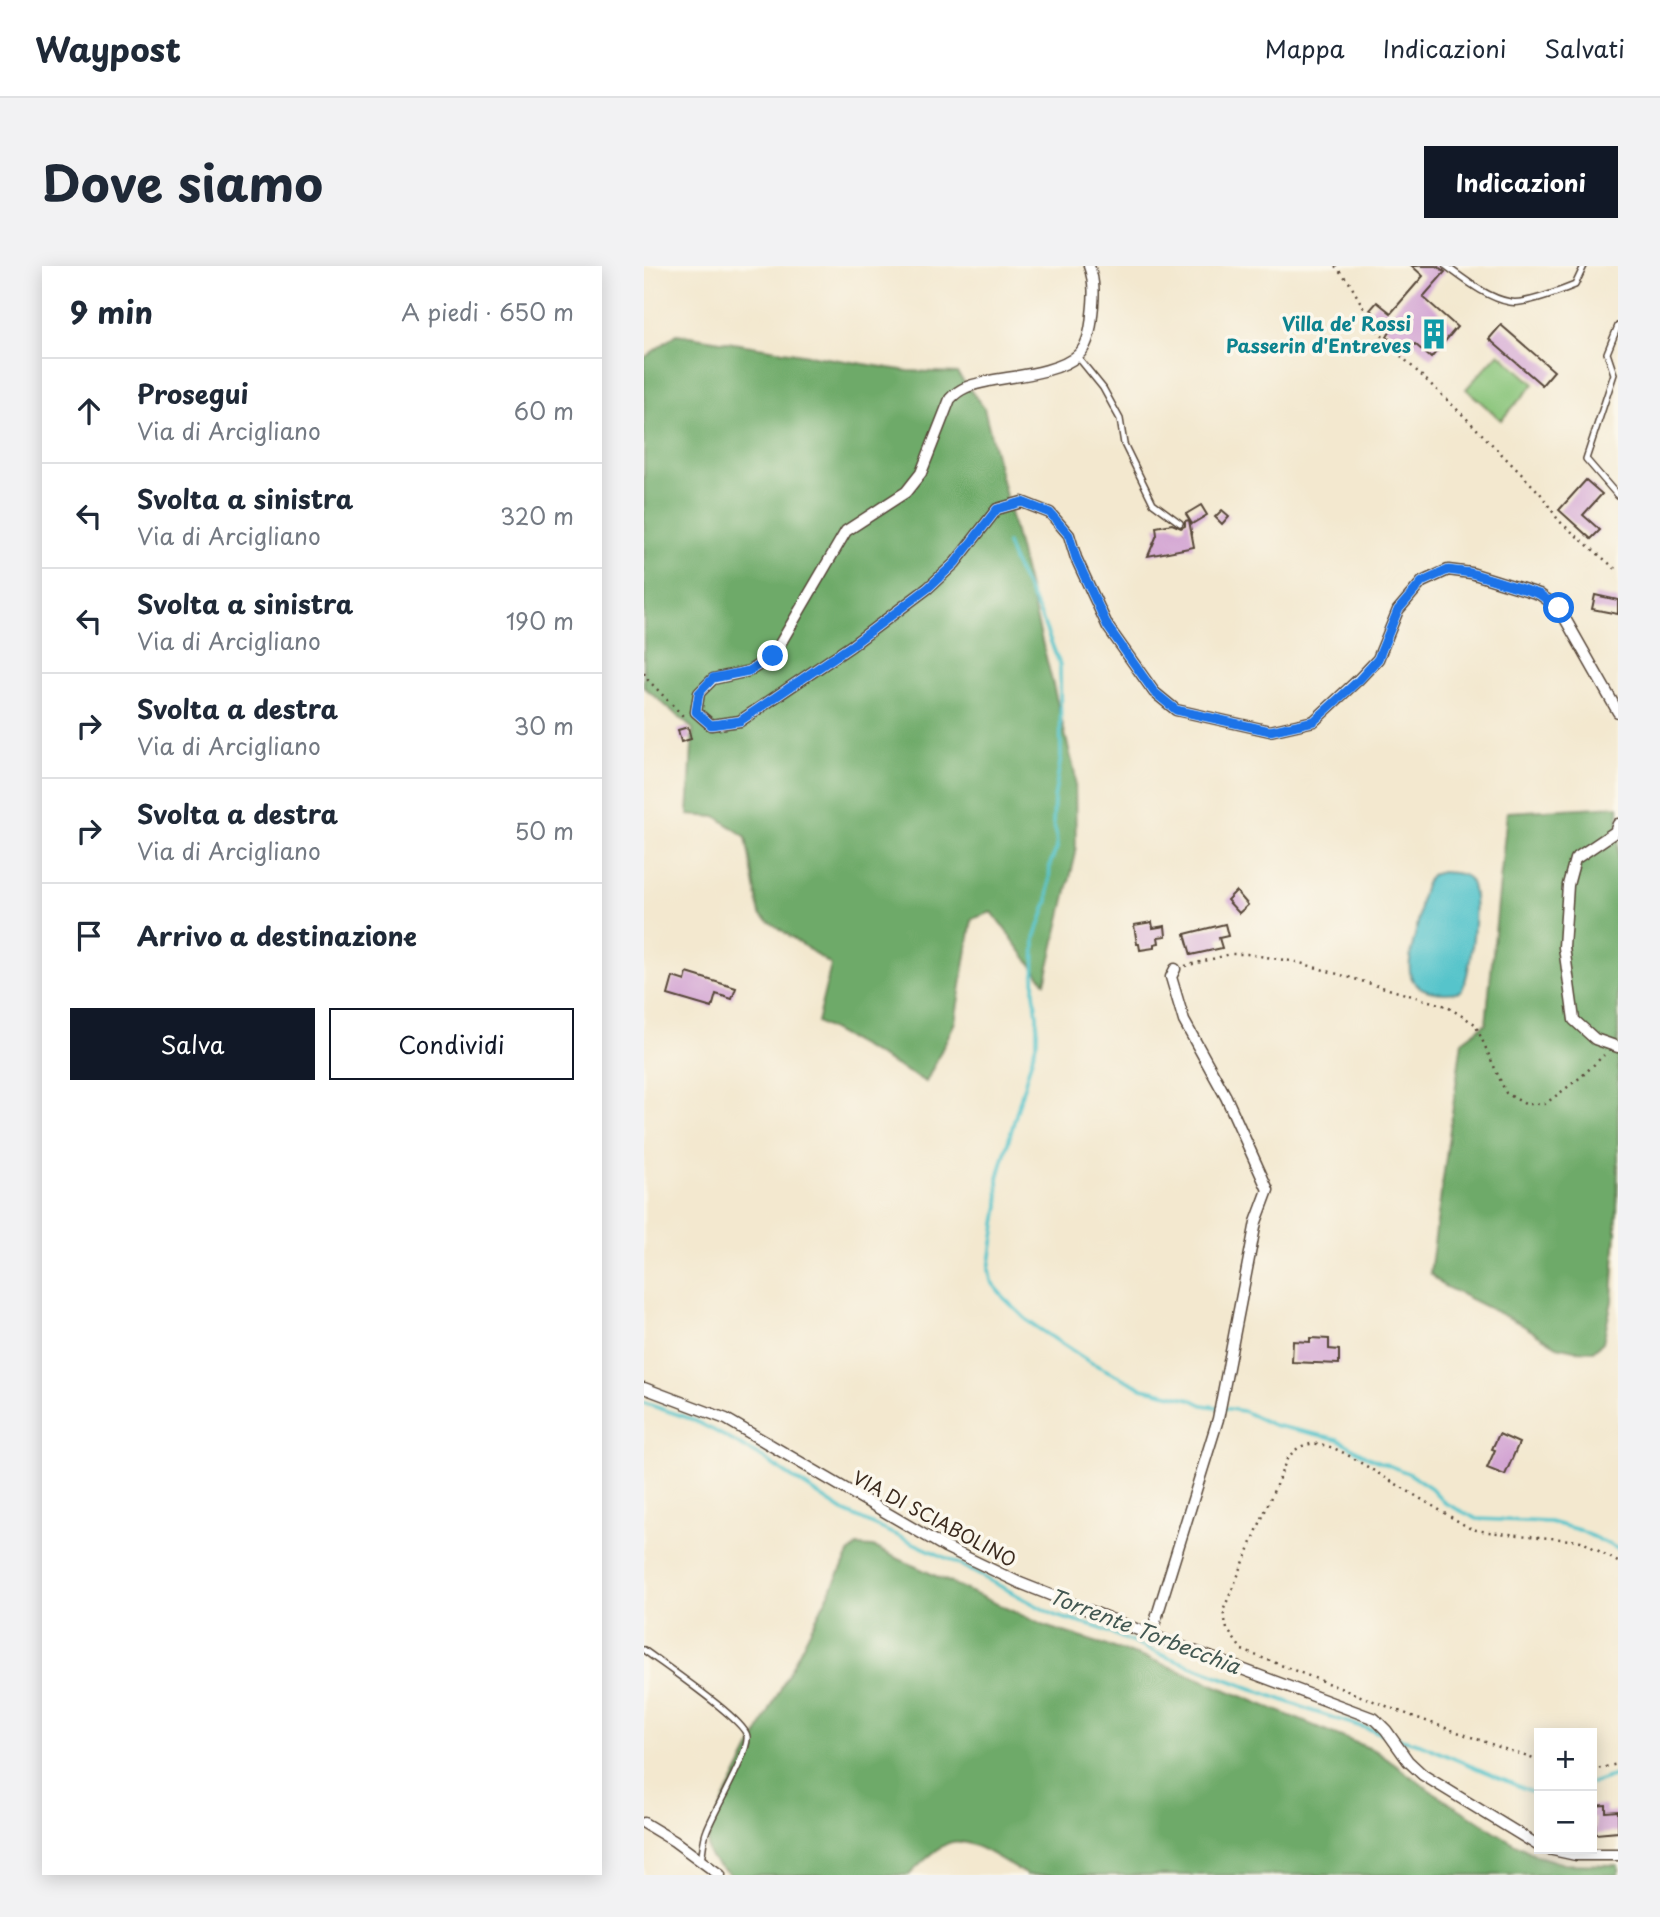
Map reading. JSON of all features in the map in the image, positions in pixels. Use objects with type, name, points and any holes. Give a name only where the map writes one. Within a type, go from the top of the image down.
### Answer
[{"type":"street","points":[[1089,266],[1093,275],[1094,294],[1091,326],[1077,356],[1056,368],[973,384],[958,390],[950,399],[921,473],[906,492],[846,531],[773,656],[749,671],[713,678],[699,693],[696,712],[711,725],[740,721],[851,646],[928,588],[955,563],[997,509],[1022,502],[1050,513],[1069,535],[1076,558],[1108,627],[1154,692],[1176,710],[1270,731],[1314,721],[1378,659],[1398,610],[1422,582],[1448,570],[1471,573],[1539,594],[1559,608],[1618,712]]},
{"type":"street","points":[[1616,1046],[1595,1039],[1574,1020],[1564,947],[1568,885],[1575,859],[1615,832],[1618,824]]},
{"type":"street","points":[[1151,1636],[1218,1419],[1256,1222],[1268,1190],[1226,1097],[1184,1021],[1171,977],[1175,969]]},
{"type":"street","name":"VIA DI SCIABOLINO","points":[[644,1388],[700,1408],[732,1423],[880,1511],[1020,1583],[1151,1636],[1375,1719],[1387,1730],[1408,1761],[1423,1775],[1534,1843]]},
{"type":"street","points":[[644,1823],[720,1875]]},
{"type":"street","points":[[1576,1854],[1618,1855]]},
{"type":"lane","points":[[1446,266],[1480,290],[1511,303],[1548,295],[1575,285],[1584,266]]},
{"type":"lane","points":[[1618,326],[1607,353],[1614,374],[1586,459],[1618,496]]},
{"type":"lane","points":[[1077,356],[1102,388],[1120,419],[1124,444],[1153,503],[1180,523]]},
{"type":"lane","points":[[644,1650],[743,1727],[748,1738],[706,1832],[701,1861]]},
{"type":"path","points":[[1335,266],[1349,282],[1376,328],[1399,354],[1539,493],[1559,521],[1618,571]]},
{"type":"path","points":[[644,673],[684,717],[702,716]]},
{"type":"path","points":[[1175,969],[1231,954],[1247,954],[1297,962],[1446,1006],[1475,1024],[1506,1093],[1525,1104],[1545,1104],[1616,1046]]},
{"type":"path","points":[[1534,1759],[1412,1716],[1242,1650],[1227,1629],[1223,1611],[1287,1460],[1296,1449],[1312,1444],[1324,1445],[1346,1454],[1471,1529],[1581,1541],[1618,1562]]},
{"type":"path","points":[[1597,1769],[1618,1764]]},
{"type":"green space","points":[[677,334],[908,371],[957,373],[984,408],[1075,774],[1076,853],[1045,983],[992,912],[972,919],[955,1022],[926,1082],[817,1022],[831,965],[760,915],[746,837],[717,817],[688,815],[693,729],[644,687],[644,358]]},
{"type":"green space","points":[[1499,353],[1534,384],[1501,420],[1466,389]]},
{"type":"green space","points":[[1618,806],[1618,1161],[1612,1301],[1603,1342],[1593,1351],[1574,1350],[1557,1346],[1517,1322],[1442,1285],[1430,1273],[1462,1041],[1486,1023],[1507,812]]},
{"type":"green space","points":[[857,1546],[873,1547],[1045,1626],[1158,1662],[1376,1751],[1431,1791],[1534,1854],[1564,1864],[1618,1865],[1618,1875],[1027,1875],[980,1848],[952,1842],[930,1856],[909,1875],[731,1875],[715,1862],[708,1852],[708,1839],[714,1820],[850,1552]]},
{"type":"water","points":[[1442,872],[1456,873],[1469,879],[1474,900],[1473,935],[1465,983],[1461,991],[1447,993],[1423,989],[1412,979],[1410,972],[1411,953],[1425,886],[1431,875]]},
{"type":"building","points":[[1412,266],[1437,266],[1445,272],[1423,297],[1457,327],[1431,358],[1415,344],[1403,351],[1387,337],[1390,332],[1372,317],[1375,314],[1370,310],[1377,302],[1391,313],[1423,276]]},
{"type":"building","points":[[1501,325],[1554,371],[1542,385],[1489,339]]},
{"type":"building","points":[[1586,480],[1602,494],[1583,515],[1600,530],[1591,539],[1559,510]]},
{"type":"building","points":[[1201,505],[1207,515],[1192,524],[1186,514]]},
{"type":"building","points":[[1222,510],[1229,516],[1222,524],[1215,517]]},
{"type":"building","points":[[1189,520],[1194,547],[1148,556],[1157,535],[1156,527],[1172,524],[1181,528],[1185,526],[1185,521]]},
{"type":"building","points":[[1595,595],[1618,600],[1618,614],[1592,609]]},
{"type":"building","points":[[688,727],[691,739],[681,742],[678,730]]},
{"type":"building","points":[[1236,891],[1248,905],[1239,913],[1227,900]]},
{"type":"building","points":[[1152,922],[1153,928],[1165,926],[1166,936],[1158,937],[1159,943],[1154,944],[1154,948],[1140,950],[1134,925]]},
{"type":"building","points":[[1225,924],[1228,936],[1219,938],[1222,948],[1191,955],[1185,934]]},
{"type":"building","points":[[687,973],[736,988],[732,999],[716,994],[712,1008],[668,995],[673,977],[685,981]]},
{"type":"building","points":[[1310,1338],[1329,1339],[1329,1349],[1339,1350],[1339,1364],[1292,1362],[1293,1341],[1310,1342]]},
{"type":"building","points":[[1499,1434],[1519,1443],[1505,1475],[1487,1468]]},
{"type":"building","points":[[1606,1805],[1606,1812],[1618,1811],[1618,1832],[1597,1834],[1597,1806]]},
{"type":"waterway","points":[[1007,544],[1040,614],[1060,665],[1061,757],[1054,799],[1053,823],[1057,848],[1050,864],[1048,901],[1035,938],[1037,1040],[998,1178],[999,1205],[989,1269],[991,1281],[1029,1322],[1088,1361],[1142,1388],[1191,1399],[1203,1405],[1243,1411],[1273,1425],[1338,1439],[1366,1456],[1410,1474],[1431,1488],[1445,1503],[1477,1519],[1550,1522],[1579,1530],[1618,1549]]},
{"type":"waterway","name":"Torrente Torbecchia","points":[[644,1403],[691,1419],[713,1430],[758,1455],[843,1511],[955,1562],[1056,1616],[1099,1628],[1159,1654],[1315,1712],[1387,1735]]},
{"type":"waterway","name":"Torrente Torbecchia","points":[[1394,1737],[1420,1744],[1534,1793]]},
{"type":"waterway","name":"Torrente Torbecchia","points":[[1597,1781],[1618,1774]]},
{"type":"place","name":"Villa de' Rossi Passerin d'Entreves","points":[[1434,334]]},
{"type":"route","points":[[773,656],[749,671],[713,678],[699,693],[696,712],[711,725],[740,721],[851,646],[928,588],[955,563],[997,509],[1022,502],[1050,513],[1069,535],[1076,558],[1108,627],[1154,692],[1176,710],[1270,731],[1314,721],[1378,659],[1398,610],[1422,582],[1448,570],[1471,573],[1539,594],[1559,608]]}]
